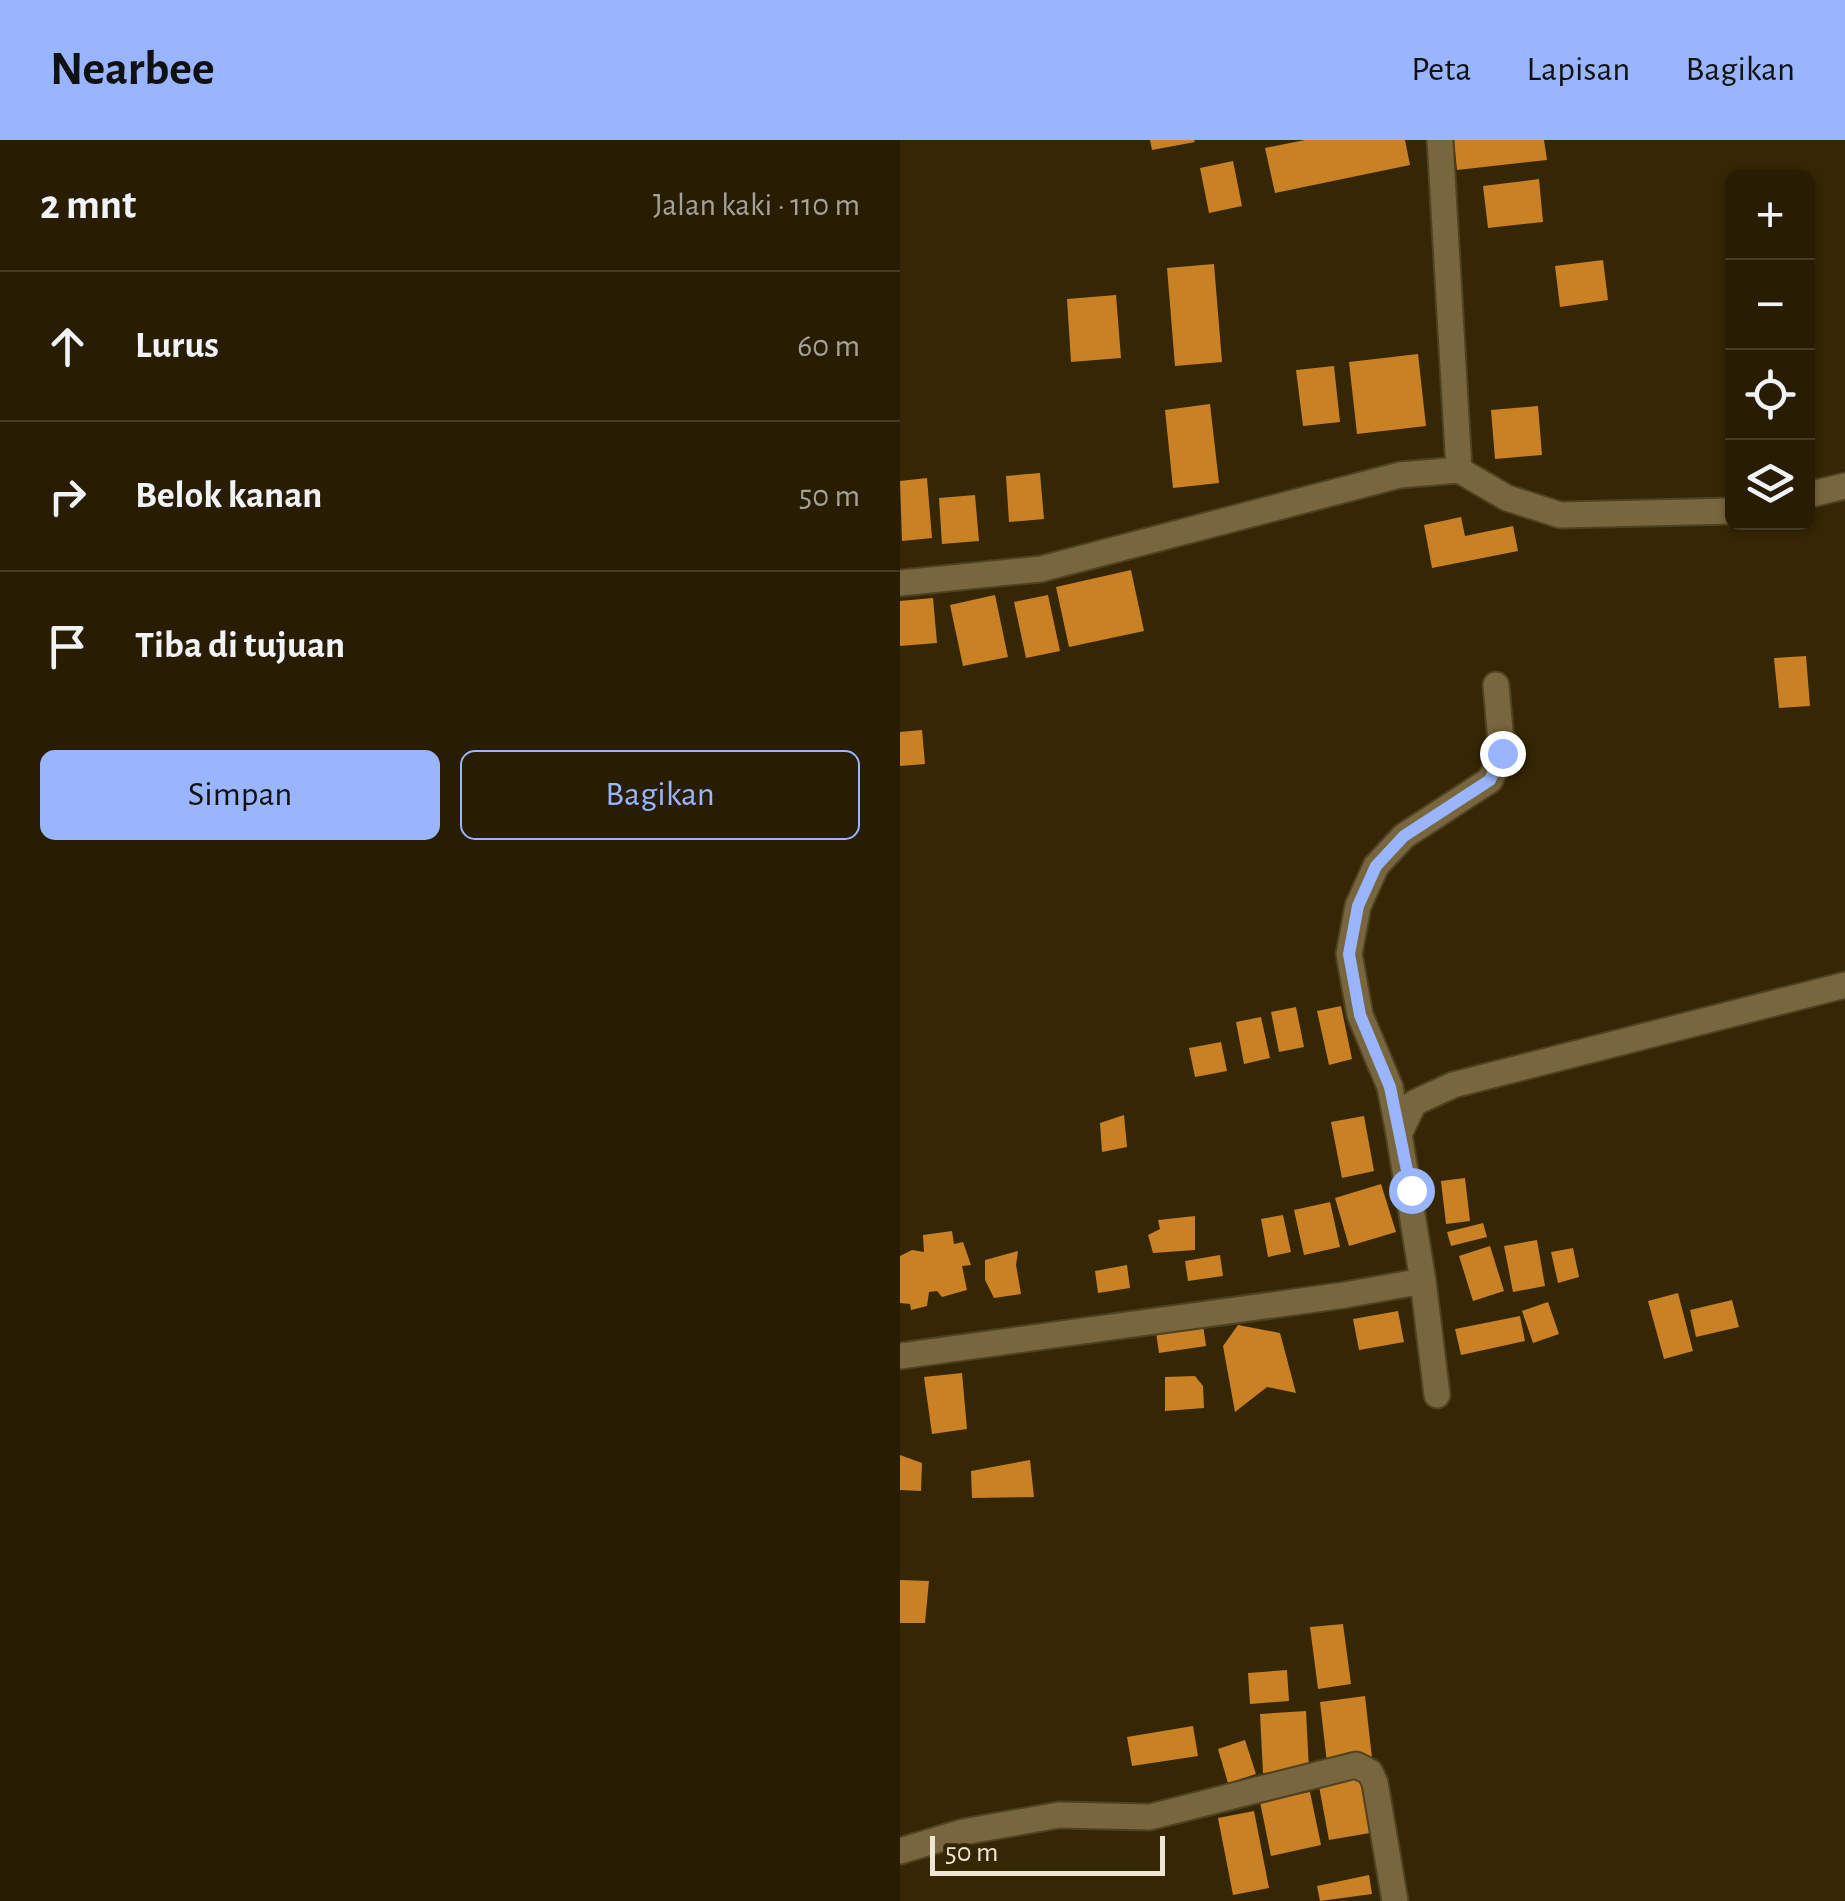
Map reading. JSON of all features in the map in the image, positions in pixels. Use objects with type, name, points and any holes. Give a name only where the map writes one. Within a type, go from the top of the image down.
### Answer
[{"type":"street","points":[[1440,140],[1459,470]]},
{"type":"street","points":[[900,582],[1041,570],[1400,475],[1459,470],[1507,498],[1560,515],[1725,511]]},
{"type":"street","points":[[1815,492],[1845,486]]},
{"type":"street","points":[[1438,1394],[1390,1087],[1360,1015],[1349,954],[1358,906],[1376,866],[1404,836],[1490,780],[1502,753],[1496,685]]},
{"type":"street","points":[[1399,1134],[1408,1108],[1453,1085],[1845,985]]},
{"type":"street","points":[[900,1356],[1423,1280]]},
{"type":"street","points":[[900,1851],[963,1832],[1059,1815],[1150,1817],[1356,1766],[1370,1772],[1375,1783],[1394,1901]]},
{"type":"building","points":[[1150,140],[1194,140],[1195,142],[1152,150]]},
{"type":"building","points":[[1305,140],[1405,140],[1410,165],[1275,193],[1265,148]]},
{"type":"building","points":[[1454,140],[1544,140],[1547,160],[1457,170]]},
{"type":"building","points":[[1233,161],[1242,206],[1209,213],[1200,168]]},
{"type":"building","points":[[1539,179],[1543,222],[1488,228],[1483,186]]},
{"type":"building","points":[[1603,260],[1608,300],[1560,307],[1555,266]]},
{"type":"building","points":[[1214,264],[1222,362],[1175,366],[1167,268]]},
{"type":"building","points":[[1116,295],[1121,358],[1071,362],[1067,299]]},
{"type":"building","points":[[1418,354],[1426,426],[1357,434],[1349,362]]},
{"type":"building","points":[[1334,366],[1340,422],[1303,426],[1296,370]]},
{"type":"building","points":[[1210,404],[1219,483],[1173,488],[1165,410]]},
{"type":"building","points":[[1538,406],[1542,455],[1495,459],[1491,410]]},
{"type":"building","points":[[1040,473],[1044,519],[1009,522],[1006,476]]},
{"type":"building","points":[[927,478],[932,538],[902,541],[900,481]]},
{"type":"building","points":[[975,495],[979,541],[942,544],[939,498]]},
{"type":"building","points":[[1461,517],[1465,536],[1513,526],[1518,551],[1432,568],[1424,525]]},
{"type":"building","points":[[1131,570],[1144,631],[1069,647],[1056,587]]},
{"type":"building","points":[[995,595],[1008,657],[963,666],[950,605]]},
{"type":"building","points":[[1048,595],[1060,651],[1026,658],[1014,602]]},
{"type":"building","points":[[933,598],[937,643],[900,646],[900,601]]},
{"type":"building","points":[[1806,656],[1810,706],[1779,708],[1774,658]]},
{"type":"building","points":[[922,730],[925,764],[900,766],[900,732]]},
{"type":"building","points":[[1341,1006],[1352,1059],[1329,1065],[1317,1011]]},
{"type":"building","points":[[1296,1007],[1304,1047],[1279,1052],[1271,1012]]},
{"type":"building","points":[[1261,1017],[1270,1058],[1244,1064],[1236,1022]]},
{"type":"building","points":[[1221,1042],[1227,1071],[1195,1077],[1189,1048]]},
{"type":"building","points":[[1124,1115],[1127,1147],[1102,1152],[1100,1123]]},
{"type":"building","points":[[1364,1116],[1374,1171],[1342,1178],[1331,1122]]},
{"type":"building","points":[[1465,1178],[1470,1221],[1446,1224],[1441,1181]]},
{"type":"building","points":[[1381,1184],[1396,1232],[1349,1246],[1335,1198]]},
{"type":"building","points":[[1330,1202],[1340,1247],[1304,1255],[1294,1210]]},
{"type":"building","points":[[1283,1215],[1291,1252],[1268,1257],[1261,1219]]},
{"type":"building","points":[[1195,1216],[1195,1250],[1153,1253],[1148,1235],[1160,1229],[1158,1220]]},
{"type":"building","points":[[1483,1223],[1487,1237],[1451,1246],[1447,1232]]},
{"type":"building","points":[[952,1231],[954,1244],[963,1242],[971,1265],[962,1266],[967,1290],[942,1297],[937,1291],[929,1292],[927,1306],[911,1310],[910,1304],[900,1303],[900,1256],[912,1250],[924,1252],[923,1235]]},
{"type":"building","points":[[1537,1240],[1545,1286],[1513,1292],[1504,1246]]},
{"type":"building","points":[[1490,1246],[1504,1291],[1473,1301],[1459,1256]]},
{"type":"building","points":[[1573,1248],[1579,1277],[1558,1283],[1551,1252]]},
{"type":"building","points":[[1018,1251],[1021,1294],[994,1298],[985,1280],[985,1260]]},
{"type":"building","points":[[1220,1255],[1223,1276],[1188,1281],[1185,1261]]},
{"type":"building","points":[[1127,1265],[1130,1288],[1098,1293],[1095,1271]]},
{"type":"building","points":[[1678,1293],[1693,1351],[1664,1359],[1648,1301]]},
{"type":"building","points":[[1732,1300],[1739,1327],[1696,1337],[1690,1310]]},
{"type":"building","points":[[1548,1302],[1559,1334],[1533,1343],[1522,1311]]},
{"type":"building","points":[[1398,1311],[1404,1342],[1359,1350],[1353,1319]]},
{"type":"building","points":[[1520,1316],[1525,1341],[1461,1355],[1455,1329]]},
{"type":"building","points":[[1203,1325],[1206,1346],[1159,1353],[1156,1332]]},
{"type":"building","points":[[1238,1325],[1280,1333],[1296,1393],[1267,1387],[1235,1412],[1223,1346]]},
{"type":"building","points":[[962,1373],[967,1429],[932,1434],[924,1377]]},
{"type":"building","points":[[1195,1376],[1203,1386],[1204,1408],[1165,1411],[1165,1377]]},
{"type":"building","points":[[900,1455],[922,1463],[921,1491],[900,1490]]},
{"type":"building","points":[[1030,1460],[1034,1497],[972,1498],[971,1471]]},
{"type":"building","points":[[900,1580],[929,1581],[925,1623],[900,1623]]},
{"type":"building","points":[[1343,1624],[1351,1684],[1318,1689],[1310,1627]]},
{"type":"building","points":[[1287,1670],[1289,1701],[1250,1704],[1248,1673]]},
{"type":"building","points":[[1365,1696],[1372,1758],[1327,1763],[1320,1702]]},
{"type":"building","points":[[1306,1711],[1309,1770],[1263,1773],[1260,1714]]},
{"type":"building","points":[[1193,1726],[1198,1756],[1132,1766],[1127,1737]]},
{"type":"building","points":[[1245,1740],[1256,1774],[1228,1783],[1218,1749]]},
{"type":"building","points":[[1361,1774],[1370,1833],[1329,1840],[1318,1781]]},
{"type":"building","points":[[1310,1792],[1321,1845],[1271,1856],[1260,1802]]},
{"type":"building","points":[[1254,1811],[1269,1888],[1233,1895],[1218,1818]]},
{"type":"building","points":[[1369,1875],[1372,1894],[1320,1901],[1317,1886]]},
{"type":"route","points":[[1411,1190],[1390,1087],[1360,1015],[1349,954],[1358,906],[1376,866],[1404,836],[1490,780],[1502,753]]}]
